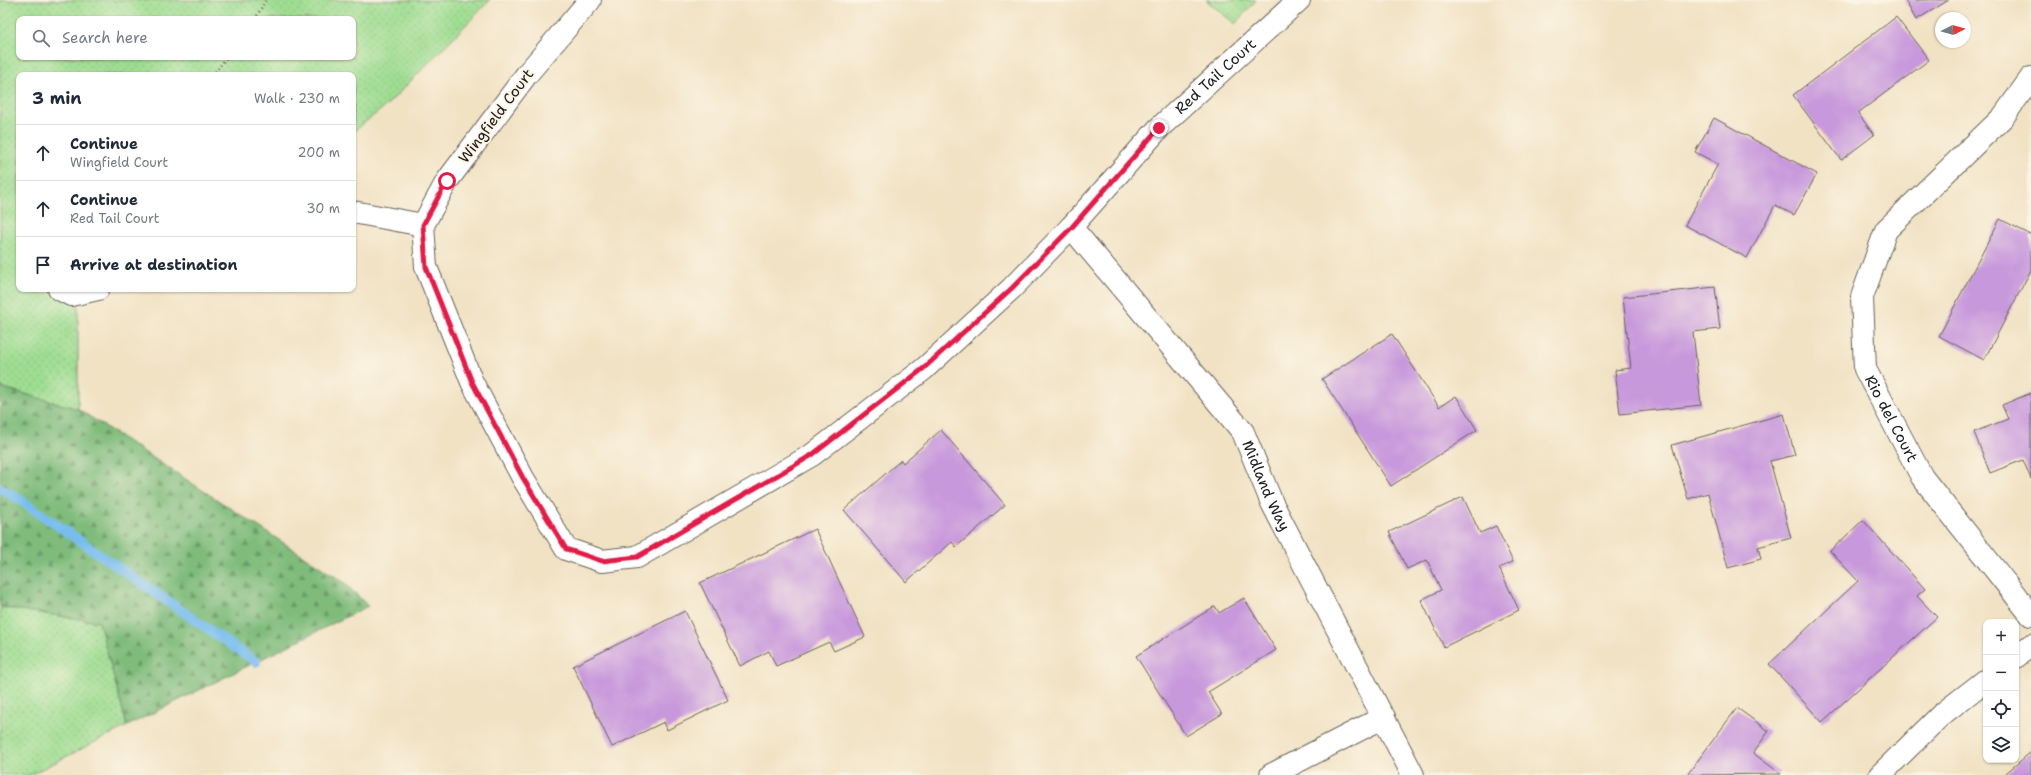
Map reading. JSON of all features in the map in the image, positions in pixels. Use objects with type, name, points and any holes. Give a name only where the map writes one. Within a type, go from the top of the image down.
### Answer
[{"type":"street","name":"Wingfield Court","points":[[423,225],[447,181],[527,74],[590,0]]},
{"type":"street","name":"Red Tail Court","points":[[1072,227],[1159,128],[1299,0]]},
{"type":"street","name":"Rio del Court","points":[[2031,78],[2003,117],[1886,230],[1862,297],[1865,369],[1922,477],[2031,615]]},
{"type":"street","points":[[356,213],[423,225],[426,267],[472,382],[523,478],[566,549],[602,561],[637,557],[812,455],[924,368],[1012,288],[1072,227]]},
{"type":"street","name":"Midland Way","points":[[1072,227],[1243,432],[1272,503],[1413,775]]},
{"type":"street","points":[[65,292],[71,295],[84,292]]},
{"type":"street","points":[[2018,655],[2031,645]]},
{"type":"street","points":[[1880,775],[1941,715],[1983,682]]},
{"type":"street","points":[[1271,775],[1384,717]]},
{"type":"path","points":[[256,16],[266,0]]},
{"type":"path","points":[[215,72],[224,60]]},
{"type":"green space","points":[[0,0],[490,0],[389,103],[356,130],[356,72],[16,72],[16,292],[78,292],[78,409],[0,387]]},
{"type":"green space","points":[[1206,0],[1256,0],[1235,24]]},
{"type":"green space","points":[[0,387],[78,409],[345,583],[368,606],[127,726],[99,622],[0,607]]},
{"type":"green space","points":[[0,607],[99,622],[127,726],[30,775],[0,775]]},
{"type":"building","points":[[1905,0],[1949,0],[1916,20]]},
{"type":"building","points":[[1896,17],[1929,60],[1858,113],[1874,135],[1841,160],[1793,95]]},
{"type":"building","points":[[1714,118],[1817,174],[1794,215],[1775,205],[1747,258],[1685,225],[1718,164],[1695,152]]},
{"type":"building","points":[[2000,219],[2031,235],[2031,270],[1984,360],[1939,336]]},
{"type":"building","points":[[1715,287],[1720,329],[1693,332],[1701,405],[1620,414],[1615,370],[1631,368],[1623,297]]},
{"type":"building","points":[[1392,334],[1439,407],[1456,396],[1477,430],[1391,486],[1322,379]]},
{"type":"building","points":[[2031,393],[2031,479],[2023,460],[1990,473],[1974,432],[2008,419],[2002,405]]},
{"type":"building","points":[[1784,414],[1795,455],[1770,461],[1791,538],[1758,547],[1761,559],[1728,568],[1708,493],[1688,499],[1672,445]]},
{"type":"building","points":[[941,430],[1005,505],[956,547],[952,542],[906,582],[844,510],[901,460],[903,463]]},
{"type":"building","points":[[1463,497],[1480,533],[1496,526],[1513,562],[1499,568],[1519,610],[1444,647],[1421,600],[1441,590],[1427,560],[1407,569],[1389,532]]},
{"type":"building","points":[[1863,520],[1925,589],[1917,596],[1937,617],[1822,722],[1769,664],[1858,581],[1830,551]]},
{"type":"building","points":[[815,529],[865,637],[834,651],[829,642],[776,666],[769,651],[740,666],[700,583]]},
{"type":"building","points":[[1244,598],[1276,650],[1208,692],[1222,714],[1186,736],[1136,656],[1215,606],[1219,613]]},
{"type":"building","points":[[685,611],[728,700],[667,730],[664,722],[612,747],[573,666]]},
{"type":"building","points":[[1737,708],[1769,731],[1753,753],[1781,774],[1687,775]]},
{"type":"building","points":[[2031,752],[2031,775],[2007,775],[2006,773]]},
{"type":"waterway","points":[[0,488],[19,499],[256,662]]},
{"type":"route","points":[[447,181],[423,225],[426,267],[472,382],[523,478],[566,549],[602,561],[637,557],[812,455],[924,368],[1012,288],[1072,227],[1159,128]]}]
